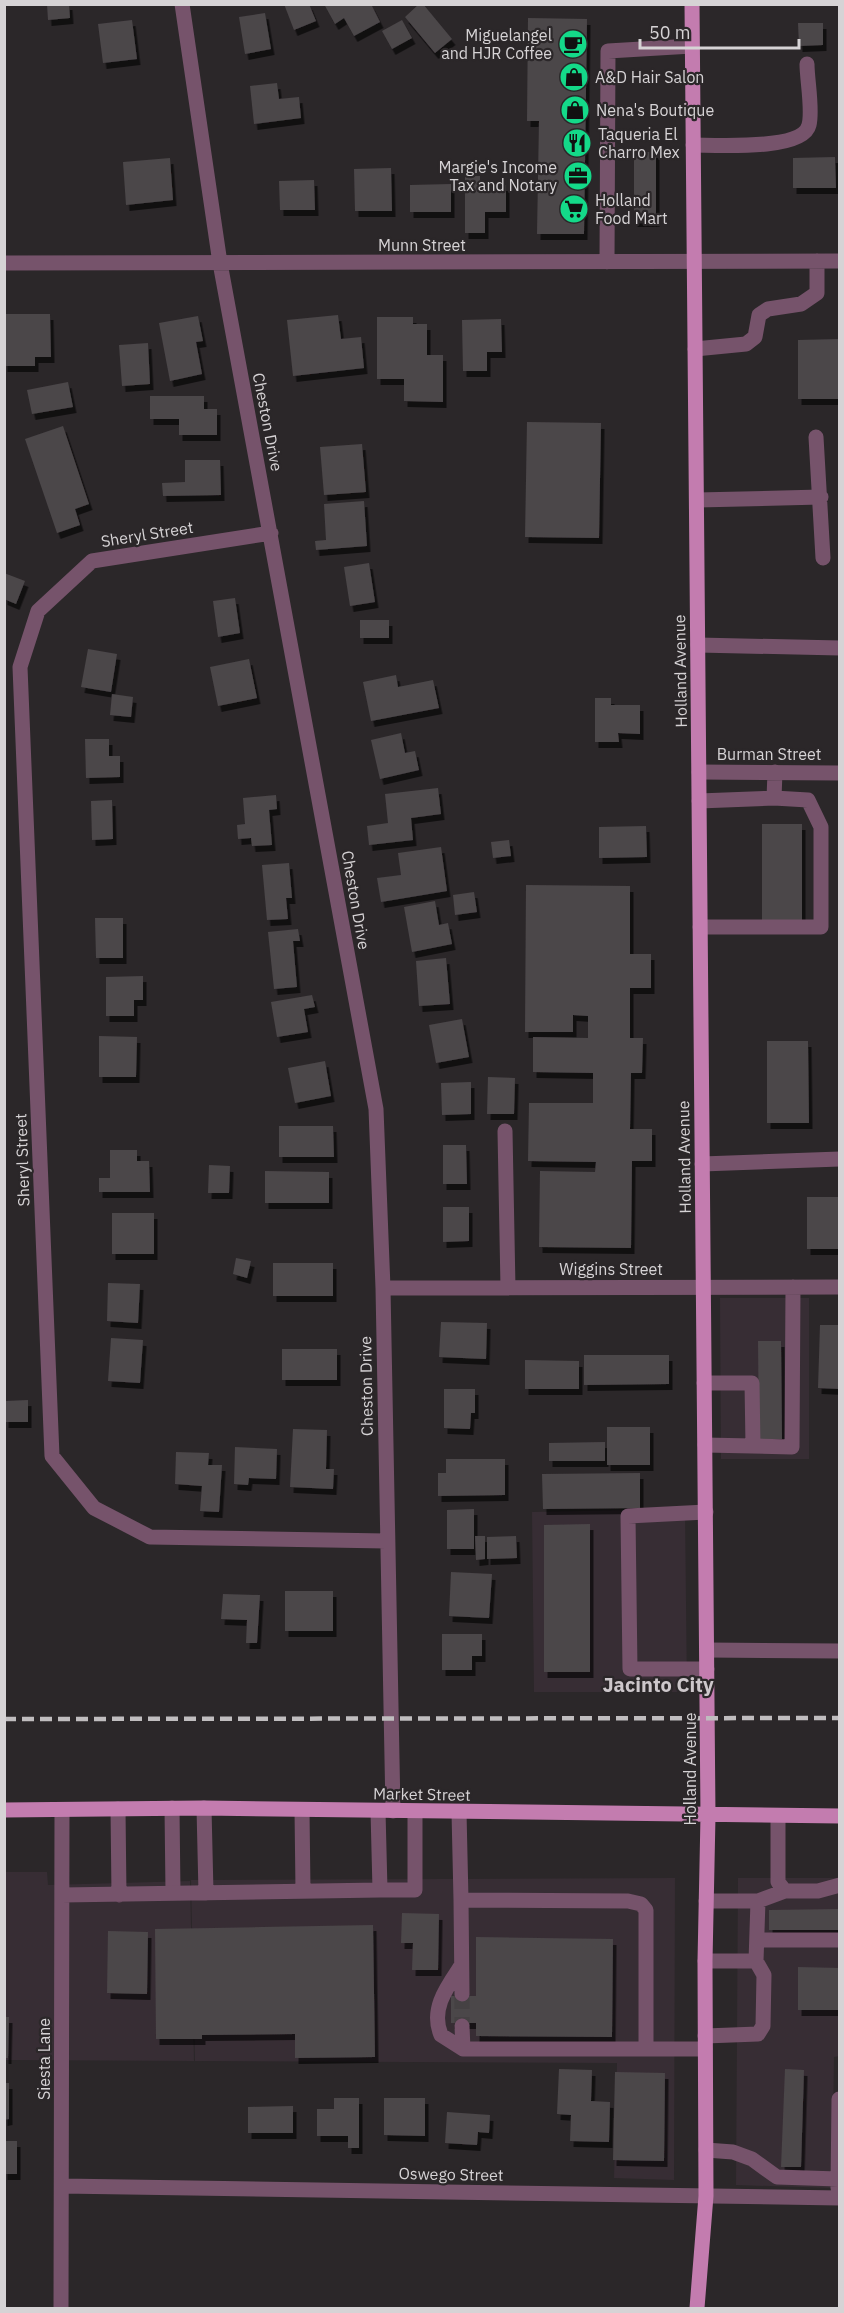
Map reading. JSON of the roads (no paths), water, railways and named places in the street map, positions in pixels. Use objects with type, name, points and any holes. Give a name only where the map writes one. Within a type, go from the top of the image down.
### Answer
[{"type":"main road","name":"Holland Avenue","points":[[692,4],[708,1816],[705,1961],[706,2196],[697,2308]]},
{"type":"main road","name":"Market Street","points":[[4,1810],[204,1808],[840,1816]]},
{"type":"street","name":"Cheston Drive","points":[[182,4],[220,263],[376,1109],[383,1288],[386,1541],[386,1811],[380,1890]]},
{"type":"street","points":[[607,262],[608,51],[692,46]]},
{"type":"street","points":[[693,145],[774,143],[793,140],[802,135],[809,126],[807,64]]},
{"type":"street","points":[[695,349],[746,344],[755,337],[759,315],[768,309],[801,304],[817,293],[817,261]]},
{"type":"street","name":"Munn Street","points":[[4,263],[840,261]]},
{"type":"street","points":[[816,437],[823,558]]},
{"type":"street","points":[[697,500],[821,497]]},
{"type":"street","name":"Sheryl Street","points":[[271,533],[92,561],[38,611],[20,667],[52,1456],[94,1508],[150,1537],[386,1541]]},
{"type":"street","points":[[698,645],[840,648]]},
{"type":"street","name":"Burman Street","points":[[699,772],[840,773]]},
{"type":"street","points":[[774,798],[775,772]]},
{"type":"street","points":[[699,801],[774,798],[808,800],[821,827],[821,927],[700,927]]},
{"type":"street","points":[[506,1131],[508,1288]]},
{"type":"street","points":[[702,1164],[840,1159]]},
{"type":"street","points":[[705,1444],[792,1447],[794,1287]]},
{"type":"street","name":"Wiggins Street","points":[[383,1288],[840,1287]]},
{"type":"street","points":[[704,1383],[752,1383],[753,1446]]},
{"type":"street","points":[[706,1512],[628,1516],[630,1669],[707,1669]]},
{"type":"street","points":[[707,1650],[840,1651]]},
{"type":"street","points":[[172,1808],[173,1893]]},
{"type":"street","points":[[204,1808],[206,1893]]},
{"type":"street","points":[[118,1809],[119,1895]]},
{"type":"street","name":"Siesta Lane","points":[[62,1810],[62,2308]]},
{"type":"street","points":[[302,1810],[303,1891]]},
{"type":"street","points":[[62,1895],[415,1890],[415,1812]]},
{"type":"street","points":[[459,1812],[462,1994]]},
{"type":"street","points":[[778,1816],[778,1882],[785,1892]]},
{"type":"street","points":[[706,1901],[758,1901],[785,1892],[818,1891],[840,1885]]},
{"type":"street","points":[[461,1900],[628,1901],[641,1904],[646,1910],[646,2049]]},
{"type":"street","points":[[462,1966],[441,1997],[437,2020],[441,2035],[463,2049],[646,2049],[758,2034],[763,2026],[764,1975],[756,1961],[758,1901]]},
{"type":"street","points":[[757,1941],[840,1940]]},
{"type":"street","points":[[705,1961],[756,1961]]},
{"type":"street","points":[[462,2026],[463,2049]]},
{"type":"street","points":[[839,2099],[839,2198]]},
{"type":"street","points":[[706,2150],[733,2152],[752,2160],[777,2177],[838,2179]]},
{"type":"street","name":"Oswego Street","points":[[62,2186],[839,2198]]},
{"type":"tunnel","points":[[462,1994],[462,2026]]},
{"type":"railway","points":[[4,1719],[840,1718]]},
{"type":"place","name":"Miguelangel and HJR Coffee","points":[[573,44]]},
{"type":"place","name":"A&D Hair Salon","points":[[574,77]]},
{"type":"place","name":"Nena's Boutique","points":[[575,110]]},
{"type":"place","name":"Taqueria El Charro Mex","points":[[577,143]]},
{"type":"place","name":"Margie's Income Tax and Notary","points":[[578,176]]},
{"type":"place","name":"Holland Food Mart","points":[[574,209]]},
{"type":"district","name":"Jacinto City","points":[[658,1684]]}]
